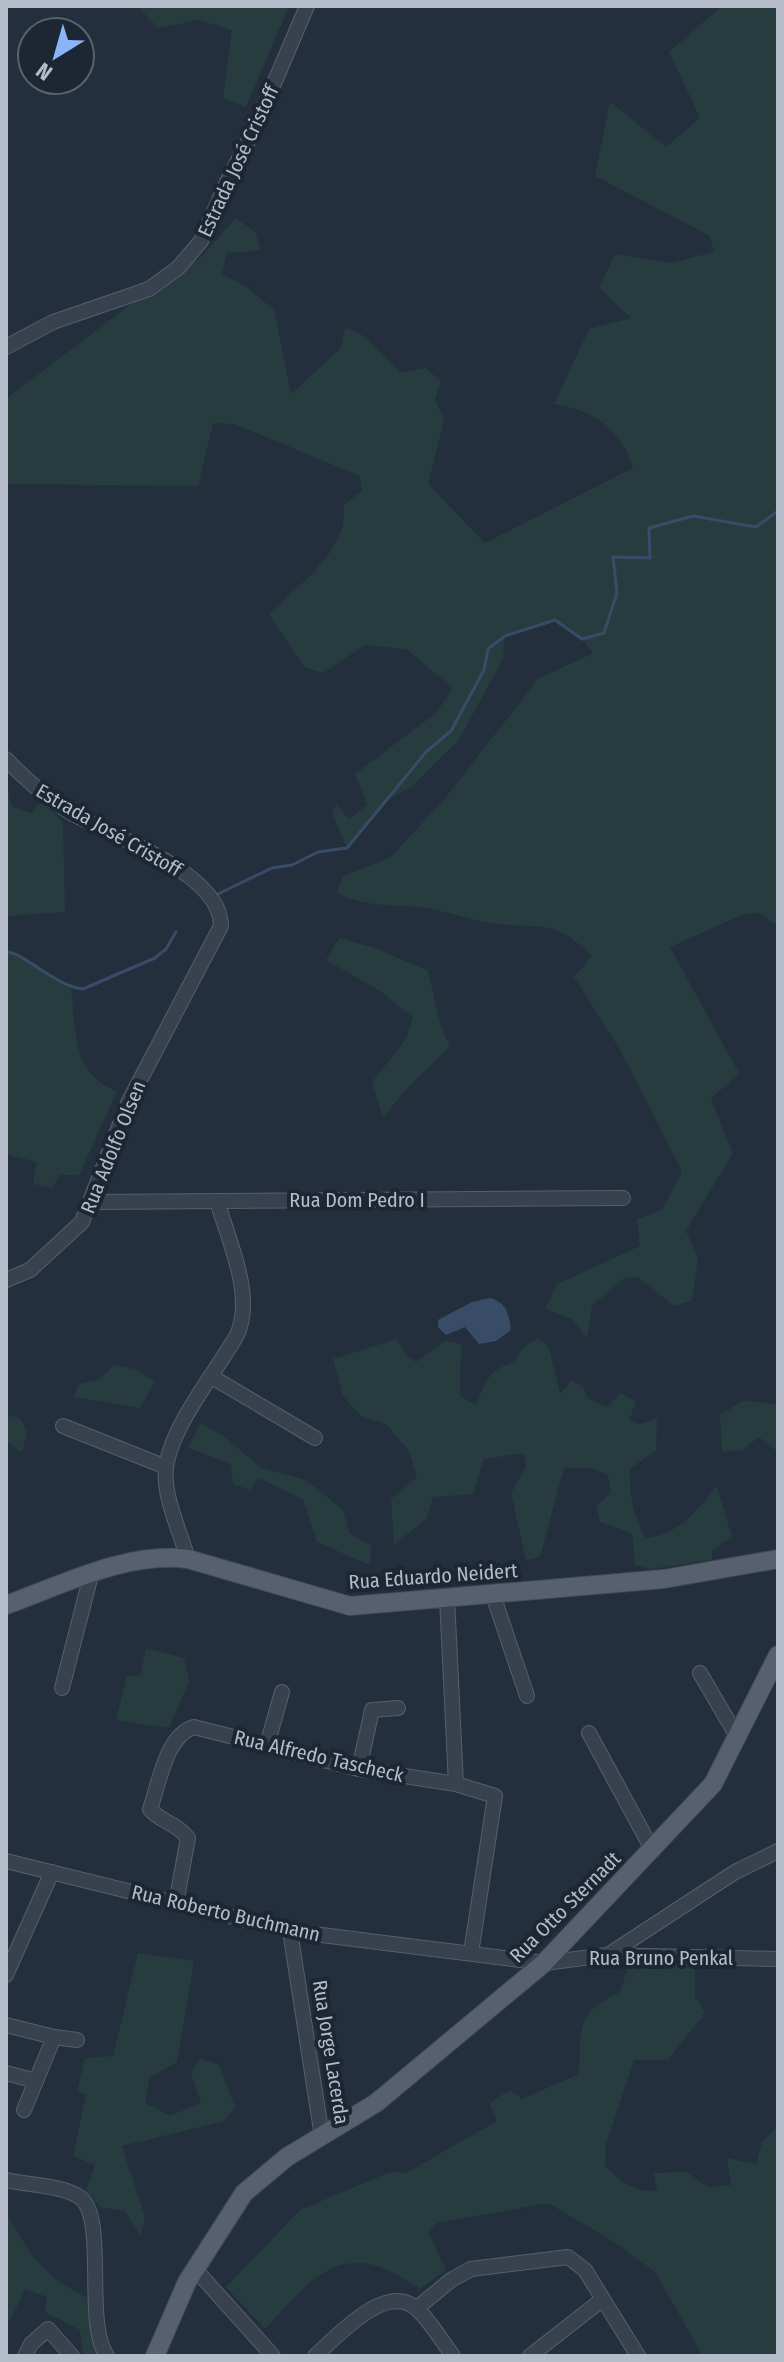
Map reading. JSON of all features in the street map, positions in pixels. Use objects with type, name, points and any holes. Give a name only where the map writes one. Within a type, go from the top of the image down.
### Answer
[{"type":"main road","name":"Rua Eduardo Neidert","points":[[6,1605],[91,1575],[152,1558],[188,1559],[338,1604],[493,1595],[664,1579],[778,1559]]},
{"type":"main road","name":"Rua Otto Sternadt","points":[[322,2137],[376,2103],[544,1963],[653,1851],[713,1784],[778,1655]]},
{"type":"main road","name":"Rua Jorge Lacerda","points":[[155,2356],[195,2269],[235,2204],[252,2185],[322,2137]]},
{"type":"street","name":"Estrada José Cristoff","points":[[6,347],[53,322],[149,289],[178,268],[201,241],[255,128],[307,6]]},
{"type":"street","name":"Estrada José Cristoff","points":[[6,759],[28,782],[68,811],[195,881],[213,900],[221,917],[212,944]]},
{"type":"street","name":"Rua Adolfo Olsen","points":[[6,1280],[30,1270],[82,1222],[124,1111],[212,944]]},
{"type":"street","name":"Rua Dom Pedro I","points":[[91,1202],[623,1198]]},
{"type":"street","points":[[188,1559],[168,1490],[166,1467],[174,1442],[237,1335],[243,1317],[237,1275],[217,1201]]},
{"type":"street","points":[[212,1377],[315,1438]]},
{"type":"street","points":[[63,1426],[166,1467]]},
{"type":"street","points":[[62,1688],[91,1575]]},
{"type":"street","points":[[493,1595],[527,1696]]},
{"type":"street","points":[[447,1598],[456,1784]]},
{"type":"street","points":[[700,1673],[738,1738]]},
{"type":"street","points":[[267,1745],[282,1692]]},
{"type":"street","points":[[359,1769],[372,1710],[398,1708]]},
{"type":"street","name":"Rua Alfredo Tascheck","points":[[176,1903],[188,1838],[179,1826],[154,1815],[150,1809],[177,1738],[194,1727],[359,1769],[456,1784],[495,1796],[471,1953]]},
{"type":"street","points":[[589,1733],[653,1851]]},
{"type":"street","points":[[607,1955],[735,1872],[778,1851]]},
{"type":"street","name":"Rua Roberto Buchmann","points":[[6,1861],[290,1931],[544,1963]]},
{"type":"street","points":[[6,1975],[52,1872]]},
{"type":"street","name":"Rua Jorge Lacerda","points":[[290,1931],[322,2137]]},
{"type":"street","name":"Rua Bruno Penkal","points":[[544,1963],[607,1955],[778,1959]]},
{"type":"street","points":[[6,2025],[77,2040]]},
{"type":"street","points":[[24,2110],[54,2037]]},
{"type":"street","points":[[6,2073],[36,2081]]},
{"type":"street","points":[[6,2180],[77,2195],[88,2205],[95,2250],[97,2324],[107,2356]]},
{"type":"street","points":[[417,2308],[451,2280],[471,2269],[559,2256],[581,2265],[638,2356]]},
{"type":"street","points":[[195,2269],[273,2356]]},
{"type":"street","points":[[530,2356],[603,2299]]},
{"type":"street","points":[[315,2356],[372,2307],[397,2303],[417,2308],[453,2356]]},
{"type":"street","points":[[25,2356],[31,2344],[48,2329],[72,2356]]},
{"type":"green space","points":[[137,6],[289,6],[246,107],[223,98],[232,30],[199,20],[158,28]]},
{"type":"green space","points":[[722,6],[778,6],[778,926],[759,913],[744,914],[670,947],[739,1073],[711,1099],[733,1153],[686,1231],[698,1258],[692,1301],[674,1306],[638,1277],[624,1278],[592,1306],[587,1338],[572,1319],[545,1309],[557,1284],[640,1246],[637,1219],[662,1210],[682,1171],[619,1048],[574,977],[592,956],[569,936],[550,928],[490,923],[427,908],[370,903],[337,893],[343,876],[390,858],[446,797],[538,679],[593,653],[582,639],[555,620],[505,636],[503,659],[458,741],[411,787],[388,799],[347,848],[332,813],[336,804],[349,819],[367,805],[355,774],[436,713],[453,688],[406,649],[365,645],[323,673],[304,667],[269,614],[320,566],[331,551],[344,521],[343,505],[362,491],[360,476],[234,424],[213,423],[198,486],[6,484],[6,399],[178,268],[200,258],[236,218],[255,232],[261,250],[227,253],[222,274],[247,287],[274,310],[291,394],[341,348],[345,327],[366,337],[401,373],[425,368],[441,381],[435,399],[444,420],[428,484],[485,543],[633,468],[622,443],[604,424],[581,411],[554,404],[589,329],[631,318],[599,288],[615,254],[671,263],[714,252],[710,236],[595,176],[610,102],[666,147],[700,118],[669,52]]},
{"type":"green space","points":[[6,774],[11,806],[31,813],[41,801],[63,822],[65,912],[6,916]]},
{"type":"green space","points":[[339,938],[372,947],[427,970],[442,1028],[450,1046],[406,1089],[383,1118],[372,1082],[406,1039],[413,1017],[383,993],[326,960]]},
{"type":"green space","points":[[6,952],[71,988],[76,1034],[84,1062],[102,1084],[117,1091],[79,1175],[60,1175],[52,1188],[33,1184],[37,1162],[6,1154]]},
{"type":"green space","points":[[538,1338],[549,1348],[560,1394],[571,1381],[583,1385],[587,1398],[606,1407],[621,1393],[636,1402],[629,1420],[639,1424],[657,1419],[656,1450],[630,1469],[633,1505],[646,1538],[678,1526],[717,1486],[732,1537],[712,1550],[712,1560],[650,1569],[635,1565],[632,1533],[600,1522],[596,1506],[611,1493],[608,1475],[591,1468],[564,1468],[540,1557],[526,1560],[511,1493],[526,1467],[524,1453],[484,1459],[473,1494],[433,1497],[427,1518],[394,1545],[391,1499],[417,1477],[409,1451],[386,1424],[361,1416],[343,1396],[333,1359],[397,1339],[405,1354],[416,1362],[445,1341],[461,1344],[460,1396],[476,1405],[493,1372],[514,1363],[524,1347]]},
{"type":"green space","points":[[113,1365],[135,1369],[155,1382],[140,1408],[74,1397],[79,1384],[101,1379]]},
{"type":"green space","points":[[744,1400],[778,1405],[778,1452],[759,1437],[742,1450],[722,1452],[720,1415]]},
{"type":"green space","points":[[6,1415],[20,1418],[27,1432],[22,1452],[6,1441]]},
{"type":"green space","points":[[201,1423],[226,1438],[261,1468],[306,1480],[343,1510],[349,1533],[372,1546],[369,1565],[317,1542],[303,1499],[258,1478],[250,1490],[233,1484],[231,1464],[188,1448]]},
{"type":"green space","points":[[146,1648],[184,1658],[189,1681],[169,1728],[116,1720],[127,1675],[140,1676]]},
{"type":"green space","points":[[138,1953],[194,1961],[177,2062],[150,2077],[145,2103],[170,2116],[201,2103],[191,2074],[200,2058],[219,2065],[235,2107],[224,2121],[122,2146],[145,2217],[141,2236],[125,2211],[100,2207],[86,2191],[95,2165],[73,2156],[86,2095],[77,2091],[85,2058],[113,2056]]},
{"type":"green space","points":[[630,1962],[695,1964],[695,1997],[705,2013],[668,2060],[634,2060],[606,2144],[605,2166],[622,2181],[642,2190],[657,2191],[654,2173],[687,2172],[708,2187],[731,2185],[727,2158],[756,2164],[762,2142],[778,2126],[778,2356],[703,2356],[655,2272],[617,2244],[548,2203],[437,2223],[428,2232],[446,2270],[420,2289],[394,2273],[372,2265],[352,2263],[335,2267],[301,2290],[265,2329],[226,2287],[300,2210],[390,2172],[406,2173],[497,2121],[489,2103],[510,2090],[522,2099],[579,2074],[583,2024],[595,2007],[620,1992]]},
{"type":"green space","points":[[6,2212],[39,2263],[60,2282],[90,2299],[100,2356],[83,2356],[80,2330],[45,2312],[47,2297],[25,2289],[10,2321],[6,2320]]},
{"type":"water","points":[[490,1298],[504,1306],[511,1330],[496,1341],[479,1344],[465,1327],[446,1335],[438,1327],[438,1320],[472,1302]]},
{"type":"waterway","points":[[218,894],[272,868],[292,865],[318,852],[347,848],[426,752],[451,731],[484,670],[488,649],[505,636],[555,620],[582,639],[604,633],[617,593],[613,557],[650,558],[649,528],[693,516],[756,527],[778,511]]},
{"type":"waterway","points":[[6,952],[22,957],[61,982],[83,989],[155,958],[166,949],[176,932]]}]
